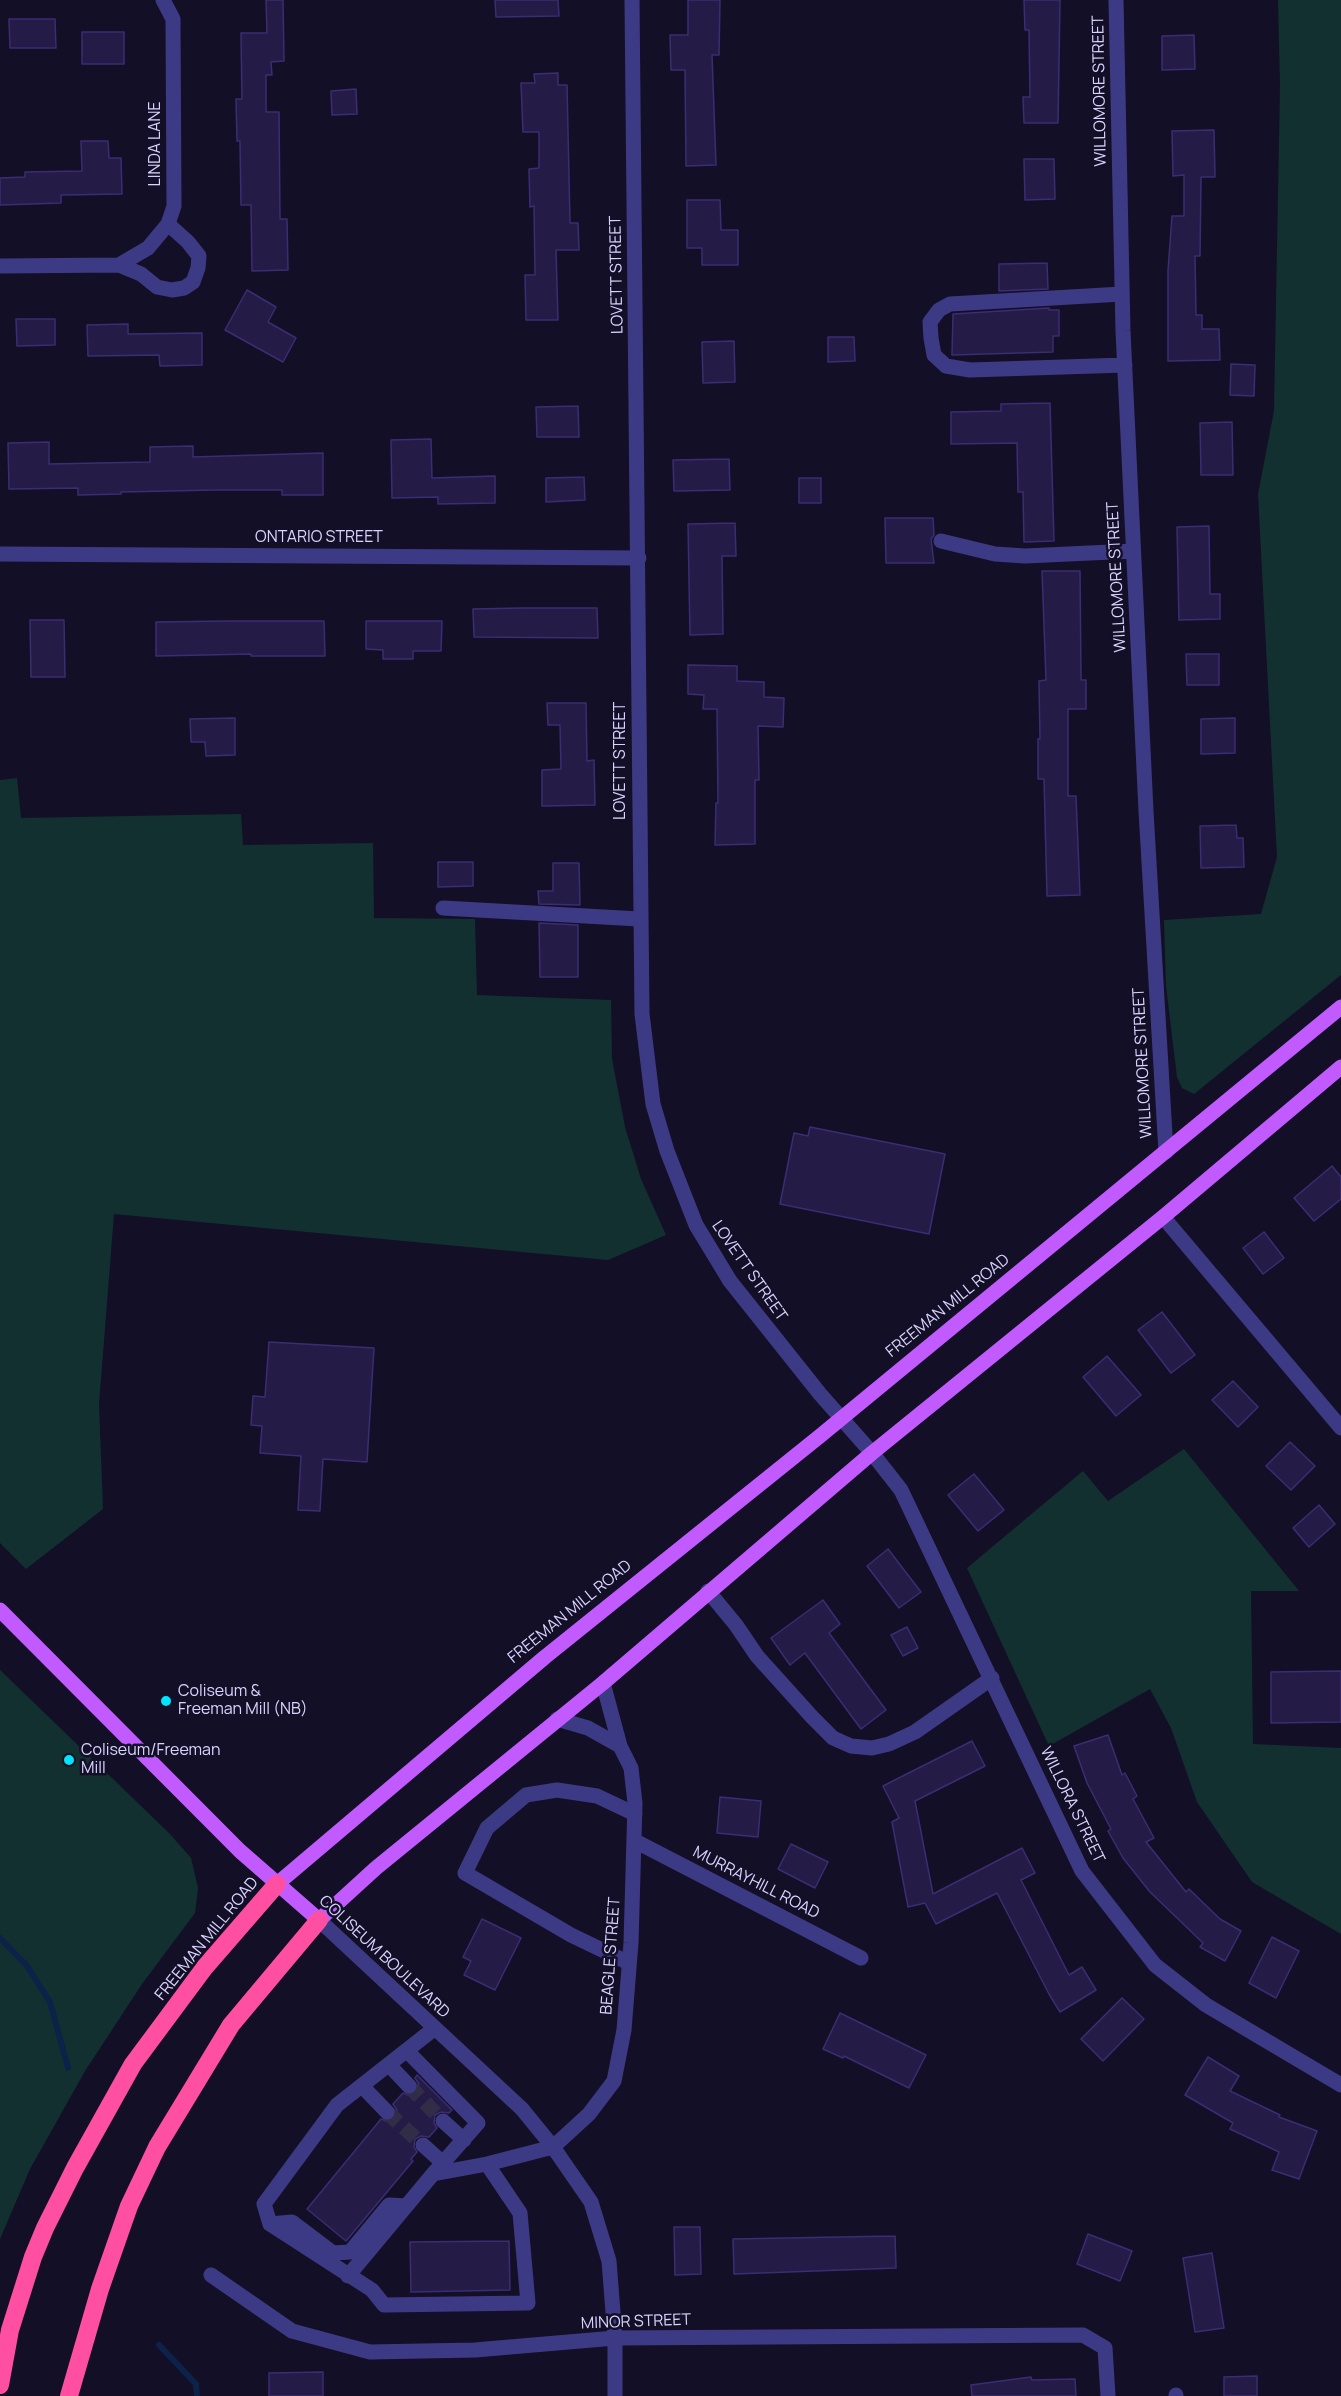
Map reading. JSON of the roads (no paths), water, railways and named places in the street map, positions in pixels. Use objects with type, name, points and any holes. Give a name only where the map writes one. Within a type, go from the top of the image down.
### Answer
[{"type":"highway","name":"FREEMAN MILL ROAD","points":[[0,2385],[9,2330],[33,2257],[75,2168],[133,2064],[205,1967],[277,1884]]},
{"type":"highway","points":[[69,2396],[80,2353],[129,2206],[157,2147],[231,2025],[319,1920]]},
{"type":"main road","name":"FREEMAN MILL ROAD","points":[[277,1884],[545,1657],[841,1419],[1341,1007]]},
{"type":"main road","points":[[319,1920],[376,1868],[603,1683],[872,1453],[1163,1217],[1341,1067]]},
{"type":"main road","name":"COLISEUM BOULEVARD","points":[[0,1610],[240,1851],[319,1920]]},
{"type":"street","name":"LINDA LANE","points":[[119,265],[148,248],[168,224],[174,206],[173,19],[163,0]]},
{"type":"street","name":"LOVETT STREET","points":[[632,0],[639,558],[639,919],[642,1014],[647,1071],[653,1104],[679,1187],[696,1225],[739,1295],[841,1419],[872,1453]]},
{"type":"street","name":"WILLOMORE STREET","points":[[1116,0],[1122,294],[1133,551],[1146,823],[1166,1152]]},
{"type":"street","points":[[0,266],[119,265],[141,274],[157,286],[172,290],[184,288],[193,282],[198,268],[198,256],[188,242],[168,224]]},
{"type":"street","points":[[1122,294],[950,304],[939,310],[930,322],[934,354],[946,366],[970,370],[1125,365]]},
{"type":"street","points":[[941,541],[995,555],[1025,556],[1133,551]]},
{"type":"street","name":"ONTARIO STREET","points":[[0,554],[639,558]]},
{"type":"street","points":[[443,908],[639,919]]},
{"type":"street","points":[[1163,1217],[1341,1428]]},
{"type":"street","name":"WILLORA STREET","points":[[872,1453],[901,1490],[1082,1871],[1155,1965],[1206,2005],[1341,2085]]},
{"type":"street","points":[[708,1591],[736,1625],[757,1656],[812,1717],[833,1738],[851,1746],[872,1748],[889,1744],[915,1732],[992,1678]]},
{"type":"street","name":"BEAGLE STREET","points":[[553,2147],[589,2114],[614,2081],[624,2030],[635,1814],[631,1768],[620,1746],[603,1683]]},
{"type":"street","points":[[558,1719],[588,1728],[620,1746]]},
{"type":"street","points":[[629,1963],[571,1935],[465,1873],[487,1828],[526,1795],[557,1790],[597,1796],[635,1814]]},
{"type":"street","name":"MURRAYHILL ROAD","points":[[635,1841],[861,1958]]},
{"type":"street","name":"COLISEUM BOULEVARD","points":[[319,1920],[522,2109],[553,2147],[591,2202],[609,2261],[615,2338],[615,2396]]},
{"type":"street","points":[[435,2028],[337,2105],[264,2204],[270,2224],[372,2290],[384,2305],[528,2303],[520,2213],[487,2164]]},
{"type":"street","points":[[348,2276],[478,2123],[407,2051]]},
{"type":"street","points":[[389,2065],[409,2086]]},
{"type":"street","points":[[362,2086],[387,2112]]},
{"type":"street","points":[[443,2121],[464,2139]]},
{"type":"street","points":[[423,2145],[438,2168]]},
{"type":"street","points":[[438,2168],[487,2164],[553,2147]]},
{"type":"street","points":[[270,2224],[292,2222],[333,2253],[350,2252],[389,2205],[406,2206]]},
{"type":"street","name":"MINOR STREET","points":[[211,2275],[292,2331],[370,2352],[475,2350],[615,2338],[1083,2335],[1105,2348],[1108,2396]]},
{"type":"waterway","points":[[0,1938],[27,1966],[50,2002],[68,2068]]},
{"type":"waterway","points":[[159,2345],[196,2384],[197,2396]]},
{"type":"tunnel","points":[[409,2086],[443,2121]]},
{"type":"tunnel","points":[[387,2112],[423,2145]]},
{"type":"place","name":"Coliseum & Freeman Mill (NB)","points":[[166,1701]]},
{"type":"place","name":"Coliseum/Freeman Mill","points":[[69,1760]]}]
